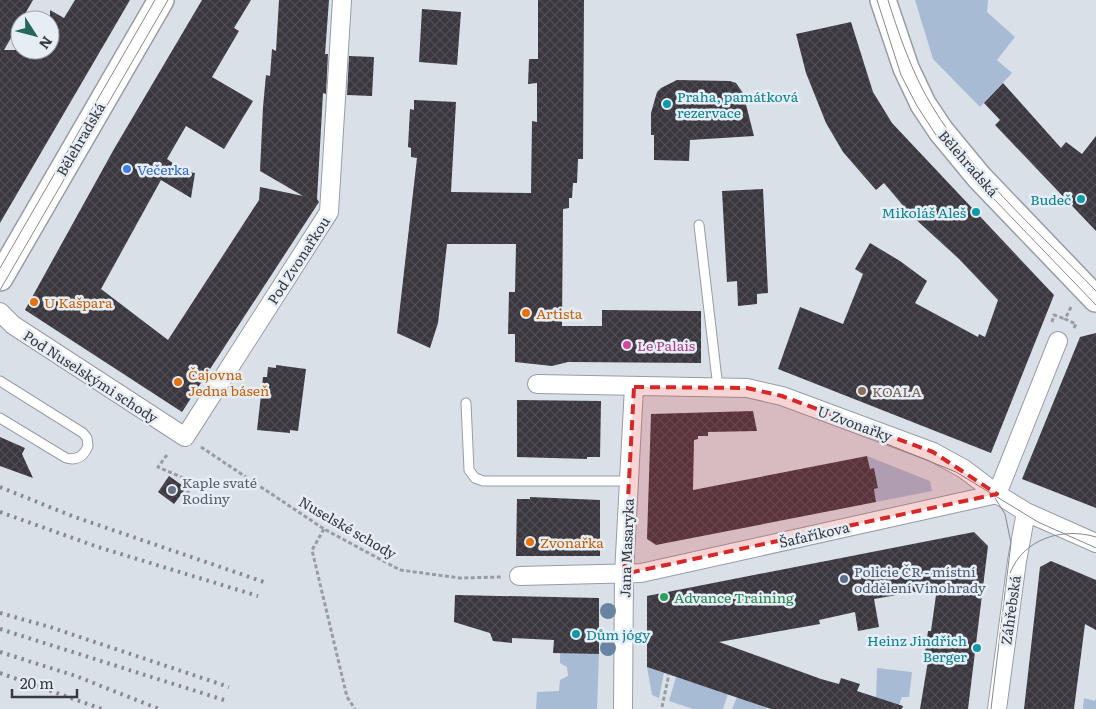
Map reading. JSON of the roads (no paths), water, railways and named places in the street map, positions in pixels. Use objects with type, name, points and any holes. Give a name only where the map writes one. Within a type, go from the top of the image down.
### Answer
[{"type":"street","name":"Bělehradská","points":[[0,278],[161,0]]},
{"type":"street","name":"Pod Zvonařkou","points":[[185,437],[329,212],[342,0]]},
{"type":"street","name":"Bělehradská","points":[[883,0],[906,68],[923,104],[941,132],[1085,300]]},
{"type":"street","name":"Pod Nuselskými schody","points":[[0,312],[13,324],[185,437]]},
{"type":"street","points":[[1065,337],[997,494],[1026,512],[1096,543]]},
{"type":"street","name":"U Zvonařky","points":[[537,384],[747,388],[782,396],[924,449],[964,469],[997,494]]},
{"type":"street","name":"Jana Masaryka","points":[[624,708],[624,574],[634,387]]},
{"type":"street","name":"Šafaříkova","points":[[519,576],[641,573],[997,494]]},
{"type":"street","name":"Záhřebská","points":[[997,709],[1017,561],[1026,512]]},
{"type":"lane","points":[[699,225],[718,388]]},
{"type":"lane","points":[[0,381],[83,433],[87,438],[88,446],[80,457],[72,460],[0,418]]},
{"type":"lane","points":[[466,402],[469,470],[475,478],[483,480],[629,481]]},
{"type":"tram line","points":[[0,268],[155,0]]},
{"type":"tram line","points":[[0,290],[168,0]]},
{"type":"tram line","points":[[877,0],[901,75],[917,106],[938,138],[965,169],[1096,305]]},
{"type":"tram line","points":[[888,0],[913,70],[941,120],[960,147],[1003,197],[1096,291]]},
{"type":"tram line","points":[[845,427],[956,472],[1038,522],[1096,548]]},
{"type":"tram line","points":[[991,709],[1011,543],[1005,514],[995,498]]},
{"type":"tram line","points":[[1010,573],[1016,561],[1025,551],[1046,538],[1071,533],[1096,537]]},
{"type":"railway","points":[[0,487],[72,516],[264,582]]},
{"type":"railway","points":[[0,512],[98,547],[258,596]]},
{"type":"railway","points":[[0,613],[50,627],[229,687]]},
{"type":"railway","points":[[0,629],[224,700]]},
{"type":"railway","points":[[0,652],[76,676],[159,709]]},
{"type":"railway","points":[[0,673],[102,709]]},
{"type":"place","name":"Praha, památková rezervace","points":[[667,104]]},
{"type":"place","name":"Večerka","points":[[127,169]]},
{"type":"place","name":"Budeč","points":[[1081,199]]},
{"type":"place","name":"Mikoláš Aleš","points":[[976,212]]},
{"type":"place","name":"U Kašpara","points":[[34,302]]},
{"type":"place","name":"Artista","points":[[526,313]]},
{"type":"place","name":"Le Palais","points":[[627,345]]},
{"type":"place","name":"Čajovna Jedna báseň","points":[[178,382]]},
{"type":"place","name":"KOALA","points":[[862,391]]},
{"type":"place","name":"Kaple svaté Rodiny","points":[[172,490]]},
{"type":"place","name":"Zvonařka","points":[[530,542]]},
{"type":"place","name":"Policie ČR - místní oddělení Vinohrady","points":[[844,579]]},
{"type":"place","name":"Advance Training","points":[[664,597]]},
{"type":"place","name":"Dům jógy","points":[[576,634]]},
{"type":"place","name":"Heinz Jindřich Berger","points":[[977,648]]}]
